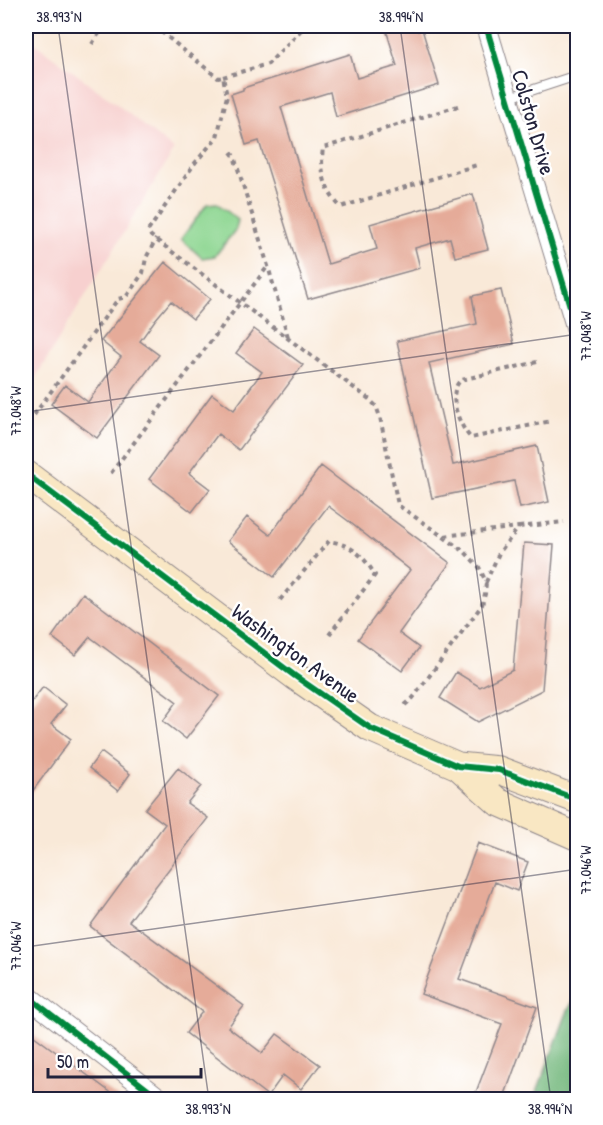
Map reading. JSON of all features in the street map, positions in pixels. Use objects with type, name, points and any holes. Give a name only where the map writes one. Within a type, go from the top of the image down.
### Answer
[{"type":"street","name":"Colston Drive","points":[[486,26],[578,333]]},
{"type":"street","name":"Washington Avenue","points":[[26,474],[295,676],[370,728],[458,766],[499,770],[578,800]]},
{"type":"street","name":"Washington Avenue","points":[[458,766],[498,802],[577,835]]},
{"type":"street","points":[[26,995],[161,1100]]},
{"type":"lane","points":[[508,98],[578,75]]},
{"type":"path","points":[[92,44],[104,26]]},
{"type":"path","points":[[154,26],[218,78],[268,64],[305,26]]},
{"type":"path","points":[[223,77],[227,96],[217,137],[148,231],[376,406],[399,505],[444,536],[473,560],[486,582]]},
{"type":"path","points":[[458,106],[323,148],[322,174],[334,201],[341,207],[477,165]]},
{"type":"path","points":[[231,152],[268,266],[288,338]]},
{"type":"path","points":[[34,415],[118,299],[126,297],[143,273],[146,258],[156,239]]},
{"type":"path","points":[[111,473],[268,266]]},
{"type":"path","points":[[537,362],[461,380],[457,383],[454,393],[455,407],[465,432],[471,438],[551,421]]},
{"type":"path","points":[[444,536],[564,522]]},
{"type":"path","points":[[405,705],[413,698],[482,605],[486,582],[499,553],[519,527]]},
{"type":"path","points":[[280,600],[329,541],[358,553],[375,575],[328,636]]},
{"type":"shaded area","points":[[26,37],[174,150],[26,393]]},
{"type":"green space","points":[[217,203],[238,220],[236,229],[215,256],[202,258],[181,239],[207,204]]},
{"type":"green space","points":[[577,995],[577,1099],[534,1099],[568,1010]]},
{"type":"building","points":[[385,26],[416,26],[418,31],[422,29],[439,85],[336,117],[330,92],[281,107],[328,264],[377,249],[370,224],[473,194],[488,249],[455,257],[450,238],[415,248],[420,268],[308,299],[259,141],[246,145],[231,94],[243,88],[350,54],[357,78],[397,66]]},
{"type":"building","points":[[165,262],[210,299],[193,319],[171,301],[155,320],[140,341],[159,355],[97,438],[51,404],[65,385],[88,402],[121,357],[101,341]]},
{"type":"building","points":[[501,290],[514,344],[429,363],[453,465],[537,446],[549,502],[520,508],[514,481],[432,498],[397,341],[477,324],[472,296]]},
{"type":"building","points":[[254,329],[303,365],[239,450],[218,434],[189,473],[210,489],[192,512],[149,479],[212,394],[234,410],[262,372],[236,353]]},
{"type":"building","points":[[321,466],[450,563],[399,633],[419,648],[402,671],[358,639],[410,570],[347,520],[328,506],[274,577],[228,541],[247,517],[270,535]]},
{"type":"building","points":[[524,543],[554,545],[542,690],[478,722],[440,698],[456,672],[480,687],[513,670]]},
{"type":"building","points":[[83,593],[219,696],[186,739],[163,721],[177,702],[90,637],[75,655],[52,637]]},
{"type":"building","points":[[43,687],[66,705],[51,724],[71,739],[26,800],[26,709]]},
{"type":"building","points":[[101,752],[130,774],[118,791],[89,768]]},
{"type":"building","points":[[178,768],[201,786],[187,803],[208,818],[129,921],[244,1006],[228,1027],[262,1053],[277,1034],[320,1065],[301,1089],[283,1075],[268,1096],[186,1033],[202,1012],[90,926],[165,824],[145,809]]},
{"type":"building","points":[[478,843],[528,862],[517,891],[495,882],[459,979],[537,1007],[503,1100],[473,1100],[502,1024],[421,994]]},
{"type":"building","points":[[26,1030],[121,1100],[43,1100],[26,1087]]},
{"type":"cycle path","points":[[486,26],[578,333]]},
{"type":"cycle path","points":[[26,474],[295,676],[370,728],[458,766],[499,770],[578,800]]},
{"type":"cycle path","points":[[26,995],[161,1100]]}]
